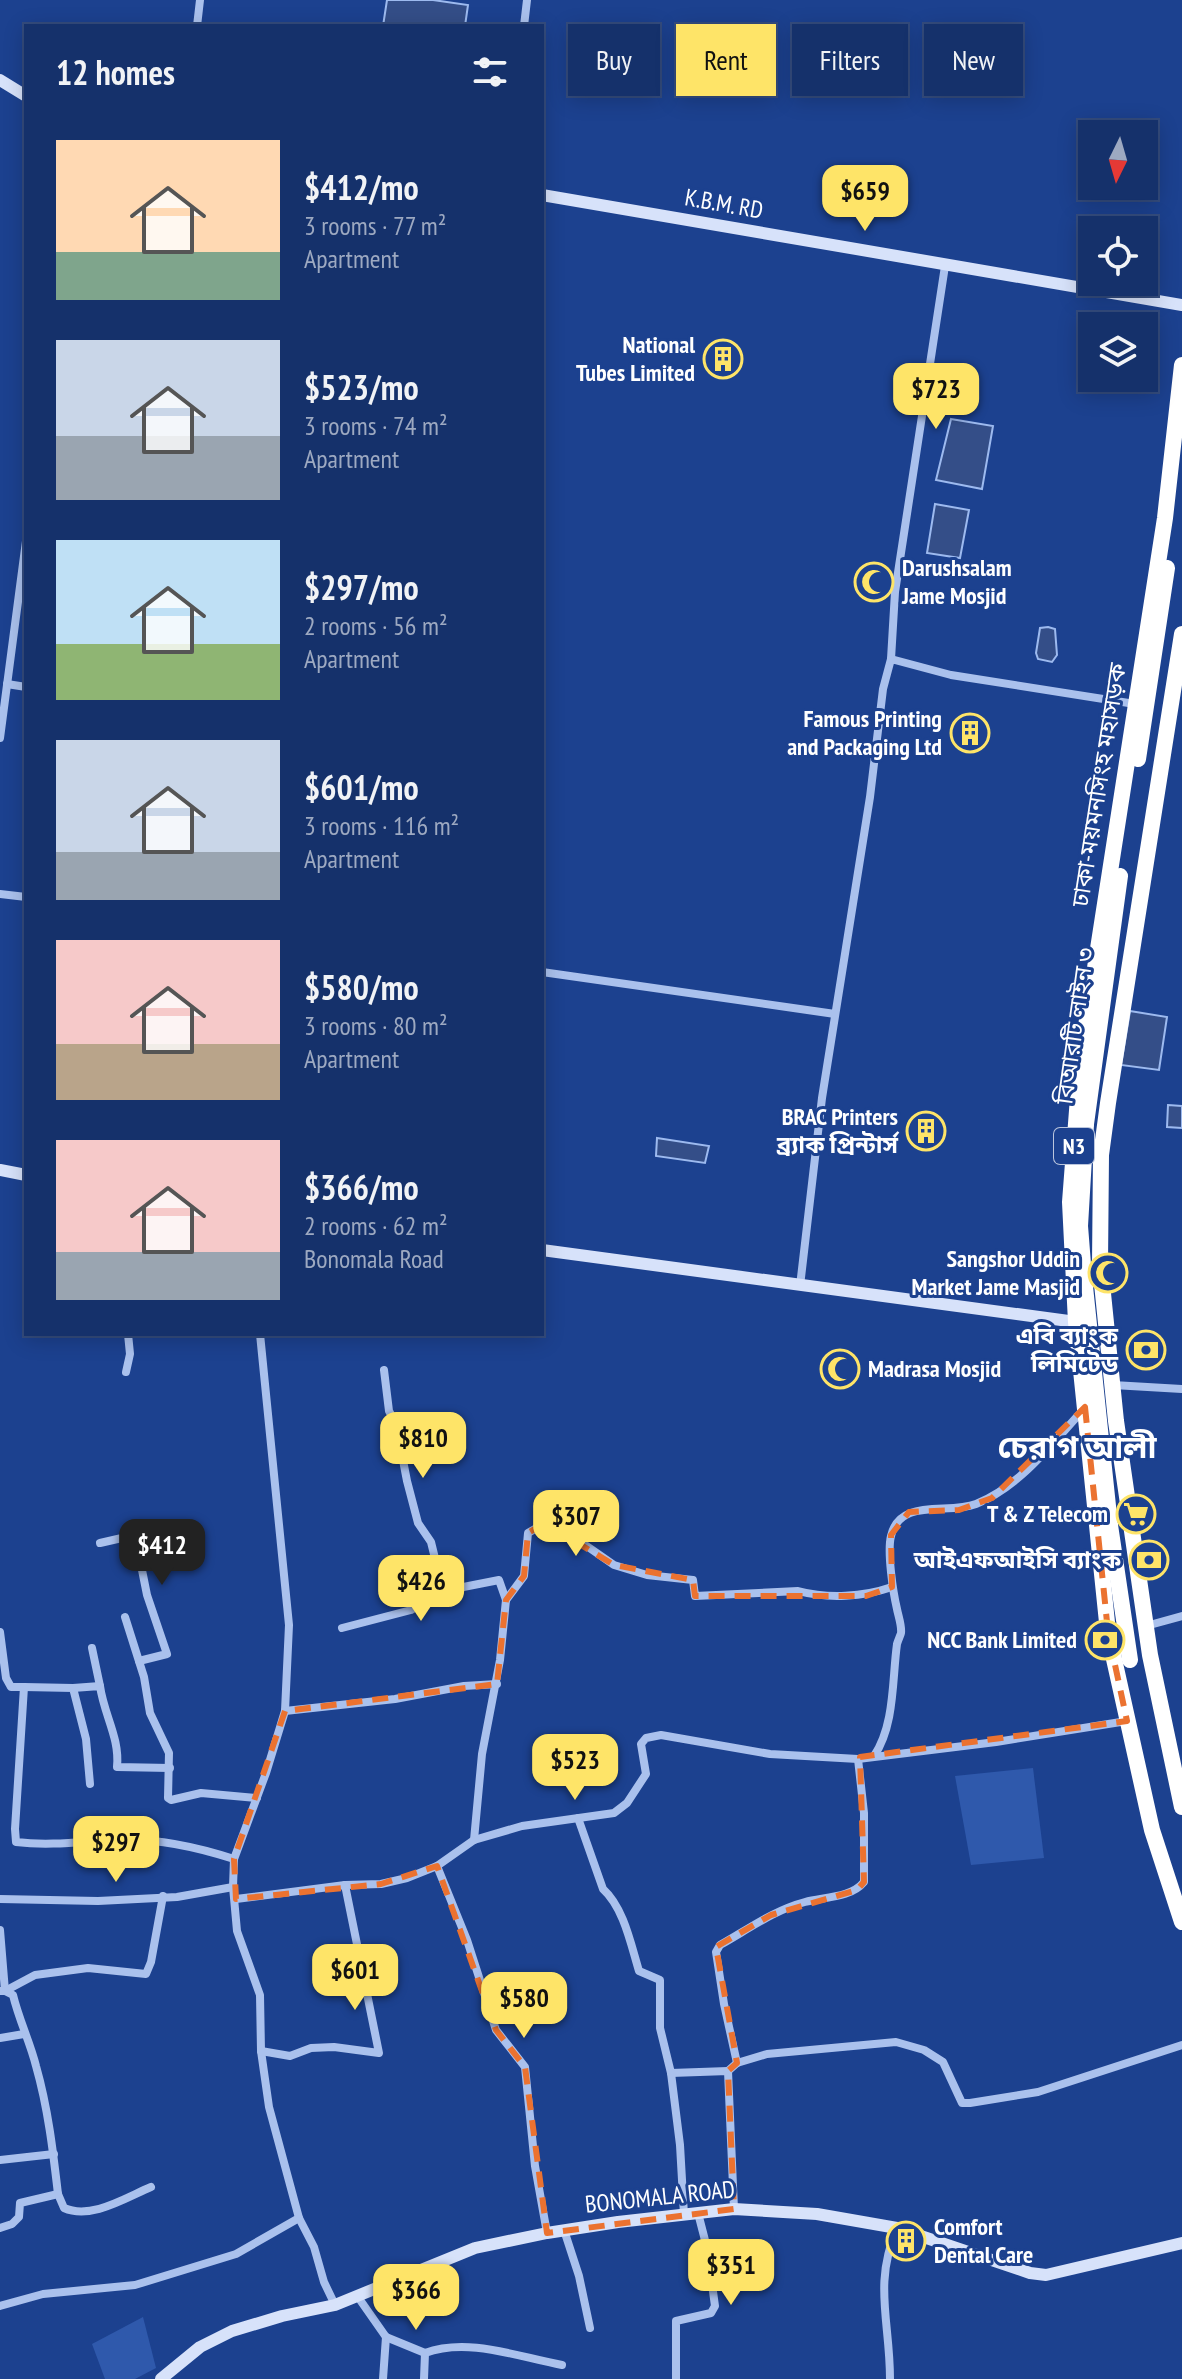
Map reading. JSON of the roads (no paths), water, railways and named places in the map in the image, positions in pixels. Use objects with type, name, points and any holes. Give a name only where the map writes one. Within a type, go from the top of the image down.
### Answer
[{"type":"highway","name":"ঢাকা-ময়মনসিংহ মহাসড়ক","points":[[1182,365],[1174,452],[1081,1058],[1070,1202],[1076,1322],[1108,1632],[1152,1830],[1182,1922]]},
{"type":"highway","name":"বিআরটি লাইন ৩","points":[[1130,1660],[1109,1512],[1084,1277],[1080,1226],[1082,1172],[1127,825],[1160,627],[1182,448]]},
{"type":"highway","name":"N3","points":[[1182,634],[1101,1155],[1100,1264],[1124,1488],[1146,1626],[1174,1742],[1182,1807]]},
{"type":"street","points":[[197,24],[200,0]]},
{"type":"street","points":[[524,24],[527,0]]},
{"type":"street","points":[[0,80],[24,95]]},
{"type":"street","name":"K.B.M. RD","points":[[544,195],[1182,305]]},
{"type":"street","points":[[800,1286],[822,1098],[870,797],[883,689],[891,659],[895,592],[945,266]]},
{"type":"street","points":[[0,738],[24,556]]},
{"type":"street","points":[[891,659],[951,675],[1135,704]]},
{"type":"street","points":[[7,684],[24,687]]},
{"type":"street","points":[[0,894],[24,897]]},
{"type":"street","points":[[544,972],[835,1014]]},
{"type":"street","points":[[0,1170],[24,1175]]},
{"type":"street","points":[[544,1250],[1076,1322]]},
{"type":"street","points":[[126,1372],[130,1354],[128,1336]]},
{"type":"street","points":[[260,1336],[289,1625],[285,1711],[234,1859],[233,1887],[237,1931],[260,1995],[261,2051],[269,2107],[299,2218],[314,2247],[324,2282],[335,2305]]},
{"type":"street","points":[[384,1370],[389,1411],[396,1424],[418,1523],[431,1542],[443,1591]]},
{"type":"street","points":[[1113,1385],[1182,1389]]},
{"type":"street","points":[[874,1756],[882,1745],[887,1728],[901,1633],[892,1587],[891,1535],[909,1512],[959,1510],[992,1498],[1022,1475],[1085,1407]]},
{"type":"street","points":[[506,1600],[524,1576],[528,1533],[545,1523],[568,1533],[614,1565],[647,1575],[693,1580],[695,1596],[798,1591],[866,1596],[892,1587]]},
{"type":"street","points":[[100,1543],[135,1535],[147,1595],[167,1654],[139,1661]]},
{"type":"street","points":[[342,1628],[411,1610],[443,1591],[499,1580],[506,1600],[497,1684],[482,1754],[474,1840]]},
{"type":"street","points":[[1146,1626],[1182,1616]]},
{"type":"street","points":[[125,1617],[139,1661],[150,1713],[167,1745],[169,1799],[201,1793],[257,1798]]},
{"type":"street","points":[[0,1632],[6,1678],[11,1687],[100,1686]]},
{"type":"street","points":[[92,1648],[103,1707],[118,1748],[117,1767],[170,1768]]},
{"type":"street","points":[[285,1711],[497,1684]]},
{"type":"street","points":[[24,1687],[16,1842],[51,1846],[109,1840],[139,1841],[195,1846],[234,1859]]},
{"type":"street","points":[[73,1688],[86,1739],[90,1784]]},
{"type":"street","points":[[236,1899],[345,1885],[381,1884],[437,1866],[474,1840],[522,1826],[614,1813],[627,1803],[646,1774],[641,1744],[646,1738],[661,1735],[770,1754],[858,1759],[996,1742],[1127,1721]]},
{"type":"street","points":[[737,2063],[716,1952],[720,1945],[771,1915],[802,1902],[857,1890],[864,1882],[864,1813],[858,1759]]},
{"type":"street","points":[[578,1818],[603,1889],[612,1897],[639,1971],[660,1980],[660,2028],[671,2073],[691,2214],[707,2248],[714,2311],[676,2321],[676,2379]]},
{"type":"street","points":[[437,1866],[467,1940],[496,2030],[525,2067],[535,2166],[547,2233]]},
{"type":"street","points":[[261,2051],[290,2056],[311,2048],[334,2047],[379,2053],[345,1885]]},
{"type":"street","points":[[0,1899],[98,1901],[177,1897],[233,1887]]},
{"type":"street","points":[[3,1991],[35,1975],[88,1968],[146,1974],[163,1896]]},
{"type":"street","points":[[0,1930],[3,1991]]},
{"type":"street","points":[[3,1991],[13,1995],[30,2045],[45,2102],[58,2194],[64,2208],[74,2213],[93,2210],[151,2187]]},
{"type":"street","points":[[0,2038],[24,2034]]},
{"type":"street","points":[[671,2073],[728,2071],[737,2063],[767,2054],[896,2042],[924,2050],[943,2062],[958,2097],[962,2103],[970,2103],[1038,2092],[1182,2045]]},
{"type":"street","points":[[728,2071],[734,2209]]},
{"type":"street","points":[[0,2160],[54,2154]]},
{"type":"street","points":[[0,2228],[12,2224],[19,2217],[20,2203],[58,2194]]},
{"type":"street","name":"BONOMALA ROAD","points":[[161,2379],[200,2347],[232,2331],[335,2305],[475,2248],[564,2230],[734,2209],[817,2214],[897,2228],[1030,2273],[1046,2275],[1182,2243]]},
{"type":"street","points":[[0,2306],[43,2294],[135,2285],[236,2254],[299,2218]]},
{"type":"street","points":[[890,2379],[890,2347],[882,2287],[887,2252],[897,2228]]},
{"type":"street","points":[[564,2230],[579,2276],[590,2328]]},
{"type":"street","points":[[358,2297],[386,2337],[425,2353],[460,2345],[562,2365]]},
{"type":"street","points":[[383,2379],[386,2337]]},
{"type":"street","points":[[424,2379],[425,2353]]},
{"type":"place","name":"National Tubes Limited","points":[[723,359]]},
{"type":"place","name":"Darushsalam Jame Mosjid","points":[[874,582]]},
{"type":"place","name":"Famous Printing and Packaging Ltd","points":[[970,733]]},
{"type":"place","name":"BRAC Printers ব্র্যাক প্রিন্টার্স","points":[[926,1131]]},
{"type":"place","name":"Sangshor Uddin Market Jame Masjid","points":[[1108,1273]]},
{"type":"place","name":"এবি ব্যাংক লিমিটেড","points":[[1146,1350]]},
{"type":"place","name":"Madrasa Mosjid","points":[[840,1369]]},
{"type":"place","name":"T & Z Telecom","points":[[1136,1514]]},
{"type":"place","name":"আইএফআইসি ব্যাংক","points":[[1149,1560]]},
{"type":"place","name":"NCC Bank Limited","points":[[1105,1640]]},
{"type":"place","name":"Comfort Dental Care","points":[[906,2241]]},
{"type":"district","name":"চেরাগ আলী","points":[[1077,1447]]}]
